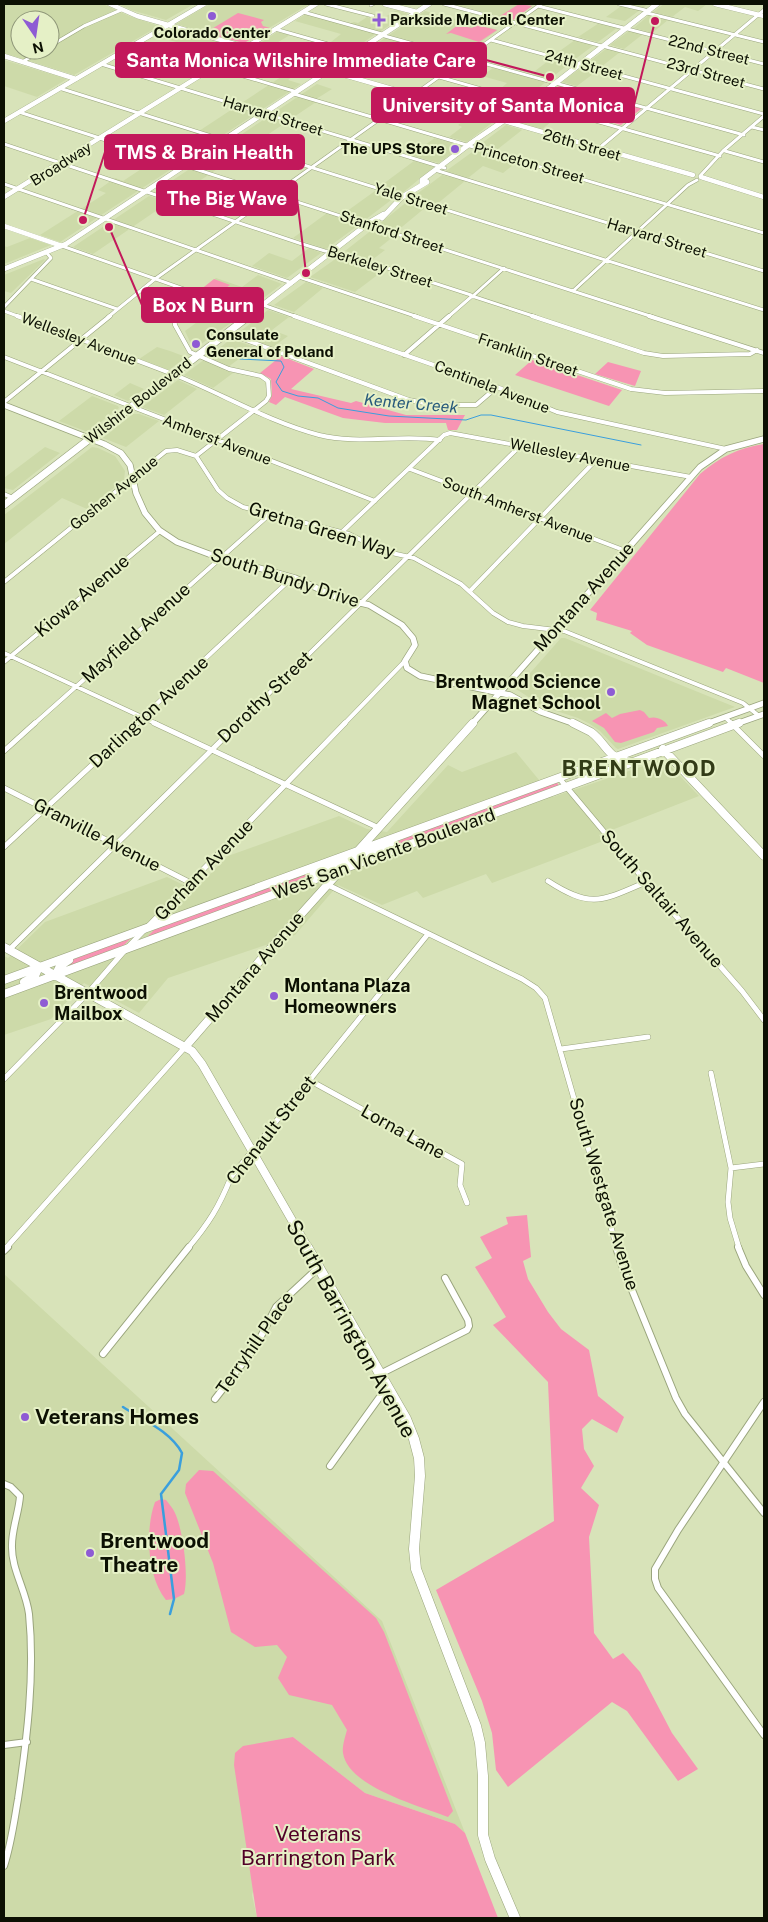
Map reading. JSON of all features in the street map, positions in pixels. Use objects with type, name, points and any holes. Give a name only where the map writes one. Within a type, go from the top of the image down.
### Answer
[{"type":"main road","points":[[385,4],[416,12]]},
{"type":"main road","points":[[5,268],[62,246],[428,4]]},
{"type":"main road","name":"Wilshire Boulevard","points":[[4,505],[368,224],[376,222],[384,216],[403,197],[428,182],[470,146],[656,4]]},
{"type":"street","name":"26th Street","points":[[110,4],[121,10],[245,48],[764,197]]},
{"type":"street","points":[[4,120],[204,4]]},
{"type":"street","name":"Broadway","points":[[4,198],[316,4]]},
{"type":"street","points":[[326,4],[373,16]]},
{"type":"street","name":"23rd Street","points":[[444,4],[764,88]]},
{"type":"street","points":[[619,4],[764,42]]},
{"type":"street","points":[[715,4],[762,15]]},
{"type":"street","points":[[4,403],[155,279],[540,5]]},
{"type":"street","name":"22nd Street","points":[[540,5],[764,64]]},
{"type":"street","points":[[60,40],[84,26],[121,10]]},
{"type":"street","points":[[598,149],[735,35],[762,15],[764,10]]},
{"type":"street","points":[[303,12],[553,83],[744,134]]},
{"type":"street","points":[[275,29],[356,52]]},
{"type":"street","name":"24th Street","points":[[491,40],[764,115]]},
{"type":"street","name":"Princeton Street","points":[[135,44],[379,119],[764,233]]},
{"type":"street","points":[[400,62],[423,47]]},
{"type":"street","points":[[4,56],[76,78]]},
{"type":"street","points":[[22,62],[26,60]]},
{"type":"street","name":"Harvard Street","points":[[102,64],[264,113],[764,271]]},
{"type":"street","points":[[439,77],[720,156]]},
{"type":"street","name":"Yale Street","points":[[59,88],[764,310]]},
{"type":"street","name":"Stanford Street","points":[[19,112],[764,352]]},
{"type":"street","points":[[573,290],[764,115]]},
{"type":"street","points":[[752,126],[764,130]]},
{"type":"street","name":"Berkeley Street","points":[[4,144],[325,251],[341,253],[654,355],[750,354],[757,350]]},
{"type":"street","points":[[725,151],[764,162]]},
{"type":"street","points":[[4,184],[292,283]]},
{"type":"street","points":[[4,226],[252,313]]},
{"type":"street","points":[[4,307],[51,258],[46,252]]},
{"type":"street","points":[[404,355],[504,268]]},
{"type":"street","name":"Franklin Street","points":[[299,277],[631,389],[665,393],[764,392]]},
{"type":"street","points":[[31,279],[117,309]]},
{"type":"street","points":[[174,286],[171,297],[175,325],[190,352],[229,369],[257,375],[266,379],[268,398],[196,456]]},
{"type":"street","name":"Centinela Avenue","points":[[263,305],[497,387],[557,412],[726,449]]},
{"type":"street","name":"Wellesley Avenue","points":[[4,311],[172,375],[253,411],[319,436],[333,438],[421,437],[440,440],[450,433],[691,477]]},
{"type":"street","points":[[227,333],[409,400],[434,404],[476,406],[497,387]]},
{"type":"street","name":"Amherst Avenue","points":[[4,357],[375,501]]},
{"type":"street","name":"South Bundy Drive","points":[[4,403],[124,456],[131,467],[139,502],[148,517],[160,531],[183,545],[221,558],[293,577],[312,584],[334,596],[362,602],[405,626],[412,633],[415,645],[405,661]]},
{"type":"street","points":[[342,532],[440,440]]},
{"type":"street","name":"Montana Avenue","points":[[4,1251],[500,692],[554,628],[626,551],[691,477],[710,458],[726,449],[764,440]]},
{"type":"street","name":"Dorothy Street","points":[[6,948],[116,845],[521,445]]},
{"type":"street","name":"Goshen Avenue","points":[[4,582],[168,450],[177,450],[196,456]]},
{"type":"street","name":"Gretna Green Way","points":[[196,456],[207,475],[227,498],[243,507],[342,532],[384,551],[409,556],[440,572],[470,591],[493,613],[508,622],[523,626],[554,628],[564,631],[742,703],[762,716]]},
{"type":"street","points":[[470,591],[596,460]]},
{"type":"street","name":"South Amherst Avenue","points":[[410,469],[626,551]]},
{"type":"street","points":[[4,494],[13,498]]},
{"type":"street","name":"Mayfield Avenue","points":[[4,751],[269,515]]},
{"type":"street","name":"Kiowa Avenue","points":[[4,662],[160,531]]},
{"type":"street","name":"Darlington Avenue","points":[[4,847],[293,577]]},
{"type":"street","points":[[4,653],[379,828]]},
{"type":"street","points":[[405,661],[407,668],[420,676],[500,692],[520,700],[541,712],[584,728],[601,742],[614,758],[633,762]]},
{"type":"street","name":"Gorham Avenue","points":[[4,1079],[87,994],[126,949],[405,661]]},
{"type":"street","name":"West San Vicente Boulevard","points":[[4,980],[764,702]]},
{"type":"street","name":"West San Vicente Boulevard","points":[[4,994],[762,716]]},
{"type":"street","points":[[725,717],[764,756]]},
{"type":"street","points":[[657,742],[764,856]]},
{"type":"street","points":[[606,772],[614,763],[614,758]]},
{"type":"street","name":"South Saltair Avenue","points":[[559,778],[646,882],[742,991],[764,1020]]},
{"type":"street","name":"Granville Avenue","points":[[4,788],[191,883]]},
{"type":"street","points":[[342,870],[357,858],[408,836],[421,827]]},
{"type":"street","points":[[277,893],[335,866],[360,850]]},
{"type":"street","points":[[548,881],[580,899],[592,902],[603,901],[646,882]]},
{"type":"street","name":"South Westgate Avenue","points":[[328,885],[499,968],[536,988],[547,1001],[620,1257],[644,1322],[678,1403],[764,1513]]},
{"type":"street","name":"Chenault Street","points":[[103,1354],[212,1219],[229,1180],[428,934]]},
{"type":"street","points":[[55,976],[57,969],[63,963],[92,952],[118,938]]},
{"type":"street","name":"South Barrington Avenue","points":[[6,948],[87,994],[186,1046],[202,1064],[411,1430],[419,1454],[421,1487],[413,1545],[416,1569],[476,1726],[483,1768],[482,1824],[486,1847],[515,1918]]},
{"type":"street","points":[[4,990],[30,980],[35,976],[39,967]]},
{"type":"street","points":[[561,1049],[648,1037]]},
{"type":"street","points":[[711,1072],[731,1168],[727,1183],[728,1209],[732,1231],[747,1268],[764,1296]]},
{"type":"street","name":"Lorna Lane","points":[[309,1080],[462,1164],[460,1185],[467,1203]]},
{"type":"street","points":[[731,1168],[764,1164]]},
{"type":"street","name":"Terryhill Place","points":[[215,1399],[259,1343],[276,1307],[318,1268]]},
{"type":"street","points":[[380,1374],[467,1330],[469,1326],[468,1320],[445,1278]]},
{"type":"street","points":[[330,1466],[379,1398],[389,1391]]},
{"type":"street","points":[[764,1402],[723,1461],[669,1545],[655,1569],[654,1579],[658,1588],[764,1735]]},
{"type":"street","points":[[4,1484],[11,1487],[20,1496],[18,1518],[12,1535],[12,1552],[14,1567],[29,1612],[31,1691],[27,1742],[9,1849],[4,1866]]},
{"type":"street","points":[[4,1745],[27,1742]]},
{"type":"shaded area","points":[[4,4],[103,4],[129,16],[159,26],[74,75],[26,60],[60,60],[60,10],[10,10],[10,55],[4,53]]},
{"type":"shaded area","points":[[119,4],[194,4],[166,20],[131,10]]},
{"type":"shaded area","name":"Colorado Center","points":[[210,4],[309,4],[244,43],[176,24]]},
{"type":"shaded area","points":[[535,4],[513,20],[457,5]]},
{"type":"shaded area","points":[[624,4],[648,4],[625,21],[606,17]]},
{"type":"shaded area","points":[[664,4],[707,4],[698,11],[685,7],[672,17],[653,12]]},
{"type":"shaded area","name":"Parkside Medical Center","points":[[397,10],[408,14],[379,32],[350,24],[358,23],[367,17],[383,18]]},
{"type":"shaded area","points":[[425,11],[498,30],[463,55],[389,35]]},
{"type":"shaded area","points":[[306,14],[377,33],[354,49],[331,42],[341,34],[295,21]]},
{"type":"shaded area","points":[[649,15],[668,20],[652,33],[634,28]]},
{"type":"shaded area","points":[[599,23],[617,28],[598,42],[578,37]]},
{"type":"shaded area","points":[[169,28],[218,42],[206,50],[154,36]]},
{"type":"shaded area","points":[[629,31],[643,34],[624,49],[610,45]]},
{"type":"shaded area","points":[[277,32],[290,35],[265,50],[254,47]]},
{"type":"shaded area","points":[[385,38],[402,43],[381,58],[400,63],[381,76],[362,70],[353,76],[336,71]]},
{"type":"shaded area","points":[[575,40],[594,45],[574,60],[554,55]]},
{"type":"shaded area","points":[[606,49],[620,52],[601,67],[586,64]]},
{"type":"shaded area","points":[[552,58],[570,63],[550,79],[531,74]]},
{"type":"shaded area","points":[[4,60],[67,79],[37,97],[4,86]]},
{"type":"shaded area","points":[[582,67],[597,71],[577,86],[562,82]]},
{"type":"shaded area","points":[[493,68],[546,82],[525,98],[498,91],[507,83],[482,76]]},
{"type":"shaded area","points":[[287,73],[294,75],[288,80],[301,84],[60,242],[40,235],[106,193],[98,190],[115,178],[123,181]]},
{"type":"shaded area","points":[[317,84],[332,89],[313,101],[316,102],[189,188],[170,182]]},
{"type":"shaded area","points":[[533,105],[562,113],[541,130],[510,122]]},
{"type":"shaded area","points":[[472,115],[493,122],[467,142],[449,137],[462,127],[458,125]]},
{"type":"shaded area","points":[[506,125],[522,130],[494,152],[477,147]]},
{"type":"shaded area","points":[[435,138],[462,146],[439,163],[410,155]]},
{"type":"shaded area","points":[[475,150],[517,162],[503,173],[483,166],[468,178],[446,171]]},
{"type":"shaded area","points":[[414,161],[434,167],[401,194],[379,187]]},
{"type":"shaded area","points":[[442,175],[465,181],[437,204],[413,197]]},
{"type":"shaded area","points":[[375,191],[395,197],[365,220],[343,214]]},
{"type":"shaded area","points":[[149,196],[169,202],[93,254],[73,247]]},
{"type":"shaded area","points":[[408,201],[426,207],[397,231],[378,225]]},
{"type":"shaded area","points":[[327,213],[360,224],[326,249],[293,238]]},
{"type":"shaded area","points":[[373,229],[394,236],[379,248],[385,250],[372,260],[345,251]]},
{"type":"shaded area","points":[[30,238],[51,245],[4,264],[4,246],[7,247]]},
{"type":"shaded area","points":[[309,248],[321,253],[287,278],[252,266],[269,253],[292,261]]},
{"type":"shaded area","points":[[341,255],[384,270],[355,292],[310,277]]},
{"type":"shaded area","points":[[44,259],[11,293],[4,291],[4,275]]},
{"type":"shaded area","points":[[258,275],[282,284],[249,309],[198,291],[216,278],[242,287]]},
{"type":"shaded area","points":[[306,282],[323,288],[294,312],[274,305]]},
{"type":"shaded area","points":[[219,306],[242,315],[197,347],[192,346],[185,331]]},
{"type":"shaded area","points":[[268,310],[289,317],[272,330],[288,336],[273,347],[239,335],[238,333]]},
{"type":"shaded area","points":[[231,339],[255,347],[224,370],[233,373],[213,388],[184,375]]},
{"type":"shaded area","points":[[157,347],[186,357],[169,370],[139,359]]},
{"type":"shaded area","points":[[178,380],[197,389],[164,415],[142,407]]},
{"type":"shaded area","points":[[130,383],[144,389],[128,401],[114,395]]},
{"type":"shaded area","points":[[92,396],[119,408],[89,431],[59,421]]},
{"type":"shaded area","points":[[133,414],[139,414],[159,421],[126,447],[103,438]]},
{"type":"shaded area","points":[[45,447],[60,453],[13,490],[4,488],[4,478]]},
{"type":"shaded area","points":[[92,447],[115,456],[125,471],[124,480],[87,509],[62,498],[4,544],[4,515]]},
{"type":"shaded area","name":"Brentwood Science Magnet School","points":[[561,638],[735,707],[618,749],[590,724],[544,707],[516,689]]},
{"type":"shaded area","points":[[516,752],[553,797],[664,759],[699,796],[599,835],[603,841],[492,883],[486,874],[423,898],[417,891],[382,905],[338,885],[295,935],[168,978],[139,1013],[84,983],[51,1019],[4,1035],[4,956],[8,958],[45,922],[167,877],[194,890],[228,856],[339,816],[367,829],[387,832],[448,765],[462,772]]},
{"type":"shaded area","points":[[4,1274],[382,1621],[465,1833],[455,1824],[365,1793],[293,1737],[252,1895],[257,1918],[4,1918]]},
{"type":"green space","points":[[519,4],[532,6],[513,20],[500,16]]},
{"type":"green space","points":[[238,13],[264,20],[261,22],[263,26],[270,28],[244,43],[205,33]]},
{"type":"green space","points":[[458,25],[472,28],[476,25],[497,30],[479,42],[451,33],[446,34]]},
{"type":"green space","points":[[559,86],[641,109],[621,125],[537,101]]},
{"type":"green space","points":[[214,279],[230,285],[226,288],[230,290],[219,298],[199,291]]},
{"type":"green space","points":[[281,356],[314,369],[291,389],[351,403],[356,401],[406,415],[465,415],[457,430],[448,430],[446,423],[385,423],[343,418],[285,397],[276,405],[269,402],[272,395],[271,379],[260,373]]},
{"type":"green space","points":[[532,360],[622,390],[609,406],[515,375]]},
{"type":"green space","points":[[608,362],[641,371],[635,386],[595,374]]},
{"type":"green space","points":[[764,444],[764,683],[726,668],[723,672],[647,645],[630,633],[632,631],[596,620],[597,613],[590,610],[700,474],[730,454]]},
{"type":"green space","points":[[640,710],[649,718],[660,719],[668,726],[657,728],[654,732],[621,743],[615,742],[604,728],[592,721],[606,713],[612,718],[620,714]]},
{"type":"green space","points":[[556,781],[560,787],[367,856],[423,830]]},
{"type":"green space","points":[[339,860],[282,888],[147,937],[157,927]]},
{"type":"green space","points":[[133,936],[122,947],[60,970],[66,962]]},
{"type":"green space","points":[[527,1215],[531,1257],[523,1261],[528,1279],[561,1329],[589,1350],[598,1396],[624,1417],[617,1433],[592,1419],[582,1429],[584,1449],[594,1466],[581,1488],[599,1505],[589,1537],[594,1633],[613,1659],[623,1653],[640,1672],[672,1733],[698,1769],[678,1781],[627,1711],[612,1702],[508,1787],[496,1770],[492,1733],[482,1701],[436,1590],[554,1521],[548,1382],[493,1325],[506,1317],[475,1267],[492,1258],[480,1237],[508,1224],[506,1217]]},
{"type":"green space","points":[[199,1470],[213,1471],[376,1618],[384,1632],[453,1811],[448,1817],[387,1794],[358,1776],[348,1765],[343,1753],[347,1730],[332,1705],[289,1695],[278,1678],[287,1657],[277,1645],[255,1647],[231,1632],[213,1563],[185,1493],[186,1484]]},
{"type":"green space","points":[[161,1499],[166,1500],[171,1506],[178,1521],[183,1541],[186,1576],[184,1594],[174,1599],[166,1600],[155,1579],[149,1539],[155,1502]]},
{"type":"green space","name":"Veterans Barrington Park","points":[[293,1737],[365,1793],[455,1824],[465,1833],[498,1918],[257,1918],[234,1765],[235,1753],[243,1746]]},
{"type":"waterway","points":[[576,93],[581,100]]},
{"type":"waterway","points":[[558,105],[577,105]]},
{"type":"waterway","name":"Kenter Creek","points":[[240,359],[281,361],[284,367],[276,382],[282,391],[298,396],[318,398],[338,408],[389,416],[466,420],[481,415],[491,415],[641,445]]},
{"type":"waterway","points":[[123,1407],[171,1438],[182,1453],[179,1470],[161,1494],[174,1599],[170,1614]]},
{"type":"place","name":"Colorado Center","points":[[212,16]]},
{"type":"place","name":"Parkside Medical Center","points":[[379,20]]},
{"type":"place","name":"University of Santa Monica","points":[[655,21]]},
{"type":"place","name":"Santa Monica Wilshire Immediate Care","points":[[550,77]]},
{"type":"place","name":"The UPS Store","points":[[455,149]]},
{"type":"place","name":"TMS & Brain Health","points":[[83,220]]},
{"type":"place","name":"Box N Burn","points":[[109,227]]},
{"type":"place","name":"The Big Wave","points":[[306,273]]},
{"type":"place","name":"Consulate General of Poland","points":[[196,344]]},
{"type":"place","name":"Brentwood Science Magnet School","points":[[611,692]]},
{"type":"place","name":"Montana Plaza Homeowners","points":[[274,996]]},
{"type":"place","name":"Brentwood Mailbox","points":[[44,1003]]},
{"type":"place","name":"Veterans Homes","points":[[25,1417]]},
{"type":"place","name":"Brentwood Theatre","points":[[90,1553]]},
{"type":"district","name":"BRENTWOOD","points":[[639,768]]}]
